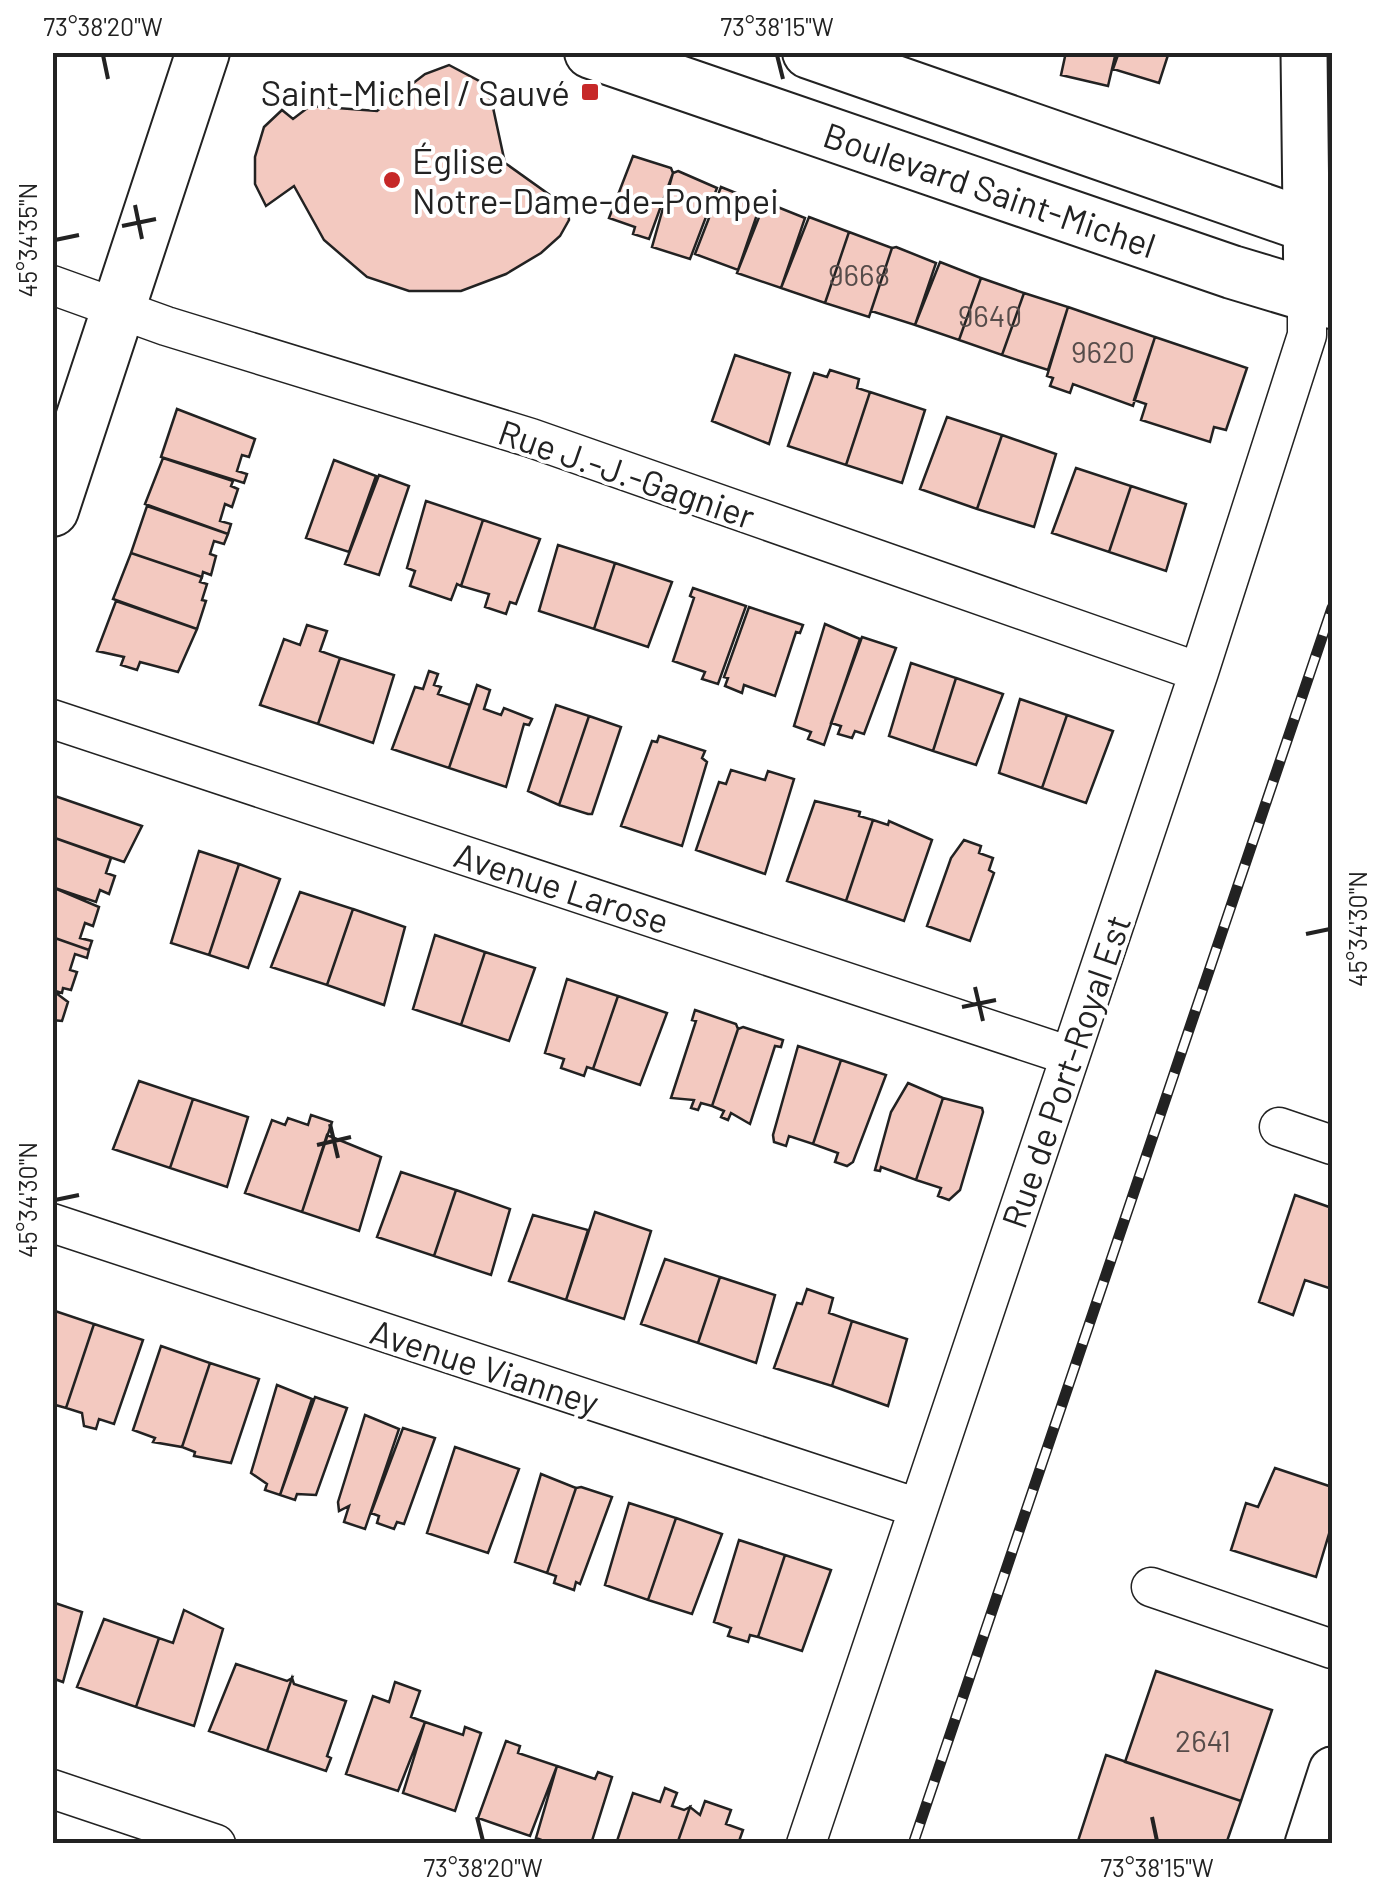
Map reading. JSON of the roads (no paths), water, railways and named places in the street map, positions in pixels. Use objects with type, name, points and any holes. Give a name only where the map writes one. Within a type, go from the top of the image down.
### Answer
[{"type":"main road","points":[[52,510],[203,52]]},
{"type":"main road","name":"Boulevard Saint-Michel","points":[[591,52],[1320,298]]},
{"type":"main road","name":"Boulevard Saint-Michel","points":[[809,52],[1320,230]]},
{"type":"street","points":[[1304,52],[1320,230],[1320,298]]},
{"type":"street","name":"Rue J.-J.-Gagnier","points":[[52,285],[531,438],[1199,672]]},
{"type":"street","name":"Rue de Port-Royal Est","points":[[806,1844],[1199,672],[1320,298]]},
{"type":"street","name":"Avenue Larose","points":[[52,719],[1070,1056]]},
{"type":"street","points":[[1278,1127],[1332,1145]]},
{"type":"street","name":"Avenue Vianney","points":[[52,1223],[918,1508]]},
{"type":"street","points":[[1151,1587],[1332,1649]]},
{"type":"street","points":[[1308,1844],[1332,1770]]},
{"type":"street","points":[[52,1788],[216,1844]]},
{"type":"railway","points":[[913,1844],[1332,608]]},
{"type":"place","name":"Saint-Michel / Sauvé","points":[[590,92]]},
{"type":"place","name":"Église Notre-Dame-de-Pompei","points":[[392,180]]}]
